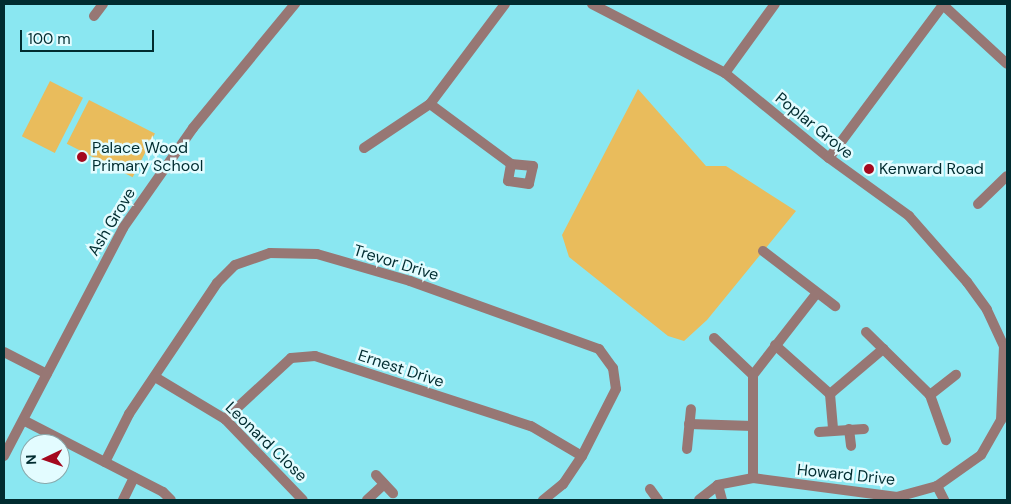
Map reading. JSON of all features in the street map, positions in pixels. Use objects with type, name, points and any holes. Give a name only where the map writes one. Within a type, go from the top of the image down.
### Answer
[{"type":"street","points":[[94,16],[103,4]]},
{"type":"street","name":"Ash Grove","points":[[4,456],[25,420],[123,228],[193,128],[295,4]]},
{"type":"street","points":[[364,148],[430,104],[505,4]]},
{"type":"street","name":"Poplar Grove","points":[[592,4],[609,7],[725,73],[829,158],[919,225],[987,310]]},
{"type":"street","points":[[725,73],[775,4]]},
{"type":"street","points":[[829,158],[942,4],[1007,64]]},
{"type":"street","points":[[430,104],[511,164]]},
{"type":"street","points":[[978,204],[1007,176]]},
{"type":"street","points":[[764,251],[816,294],[835,306]]},
{"type":"street","name":"Trevor Drive","points":[[105,462],[129,414],[217,283],[235,265],[270,253],[317,254],[410,281],[600,349],[613,368],[616,389],[582,456],[563,484],[544,500]]},
{"type":"street","points":[[753,478],[753,375],[816,294]]},
{"type":"street","name":"Howard Drive","points":[[699,500],[718,485],[753,478],[855,497],[897,497],[937,486],[981,455],[1001,420],[1006,346],[987,310]]},
{"type":"street","points":[[866,332],[930,395],[940,428],[946,440]]},
{"type":"street","points":[[714,338],[753,375]]},
{"type":"street","points":[[775,346],[830,394],[833,430]]},
{"type":"street","points":[[830,394],[884,349]]},
{"type":"street","points":[[4,352],[47,374]]},
{"type":"street","name":"Ernest Drive","points":[[225,419],[291,358],[315,356],[531,426],[582,456]]},
{"type":"street","points":[[930,395],[956,375]]},
{"type":"street","name":"Leonard Close","points":[[155,377],[225,419],[303,500]]},
{"type":"street","points":[[686,449],[691,409]]},
{"type":"street","points":[[25,420],[134,477],[171,500]]},
{"type":"street","points":[[689,424],[753,426]]},
{"type":"street","points":[[819,432],[864,428]]},
{"type":"street","points":[[930,432],[940,428]]},
{"type":"street","points":[[849,429],[851,446]]},
{"type":"street","points":[[376,475],[393,493]]},
{"type":"street","points":[[124,500],[134,477]]},
{"type":"street","points":[[367,500],[384,484]]},
{"type":"street","points":[[718,485],[722,500]]},
{"type":"street","points":[[937,486],[944,500]]},
{"type":"street","points":[[650,489],[658,500]]},
{"type":"shaded area","points":[[50,81],[83,98],[55,153],[22,136]]},
{"type":"shaded area","points":[[638,89],[706,166],[726,166],[796,211],[707,320],[684,341],[668,336],[569,257],[562,235]]},
{"type":"shaded area","points":[[89,100],[155,134],[133,177],[67,144]]},
{"type":"place","name":"Palace Wood Primary School","points":[[82,157]]},
{"type":"place","name":"Kenward Road","points":[[869,169]]}]
